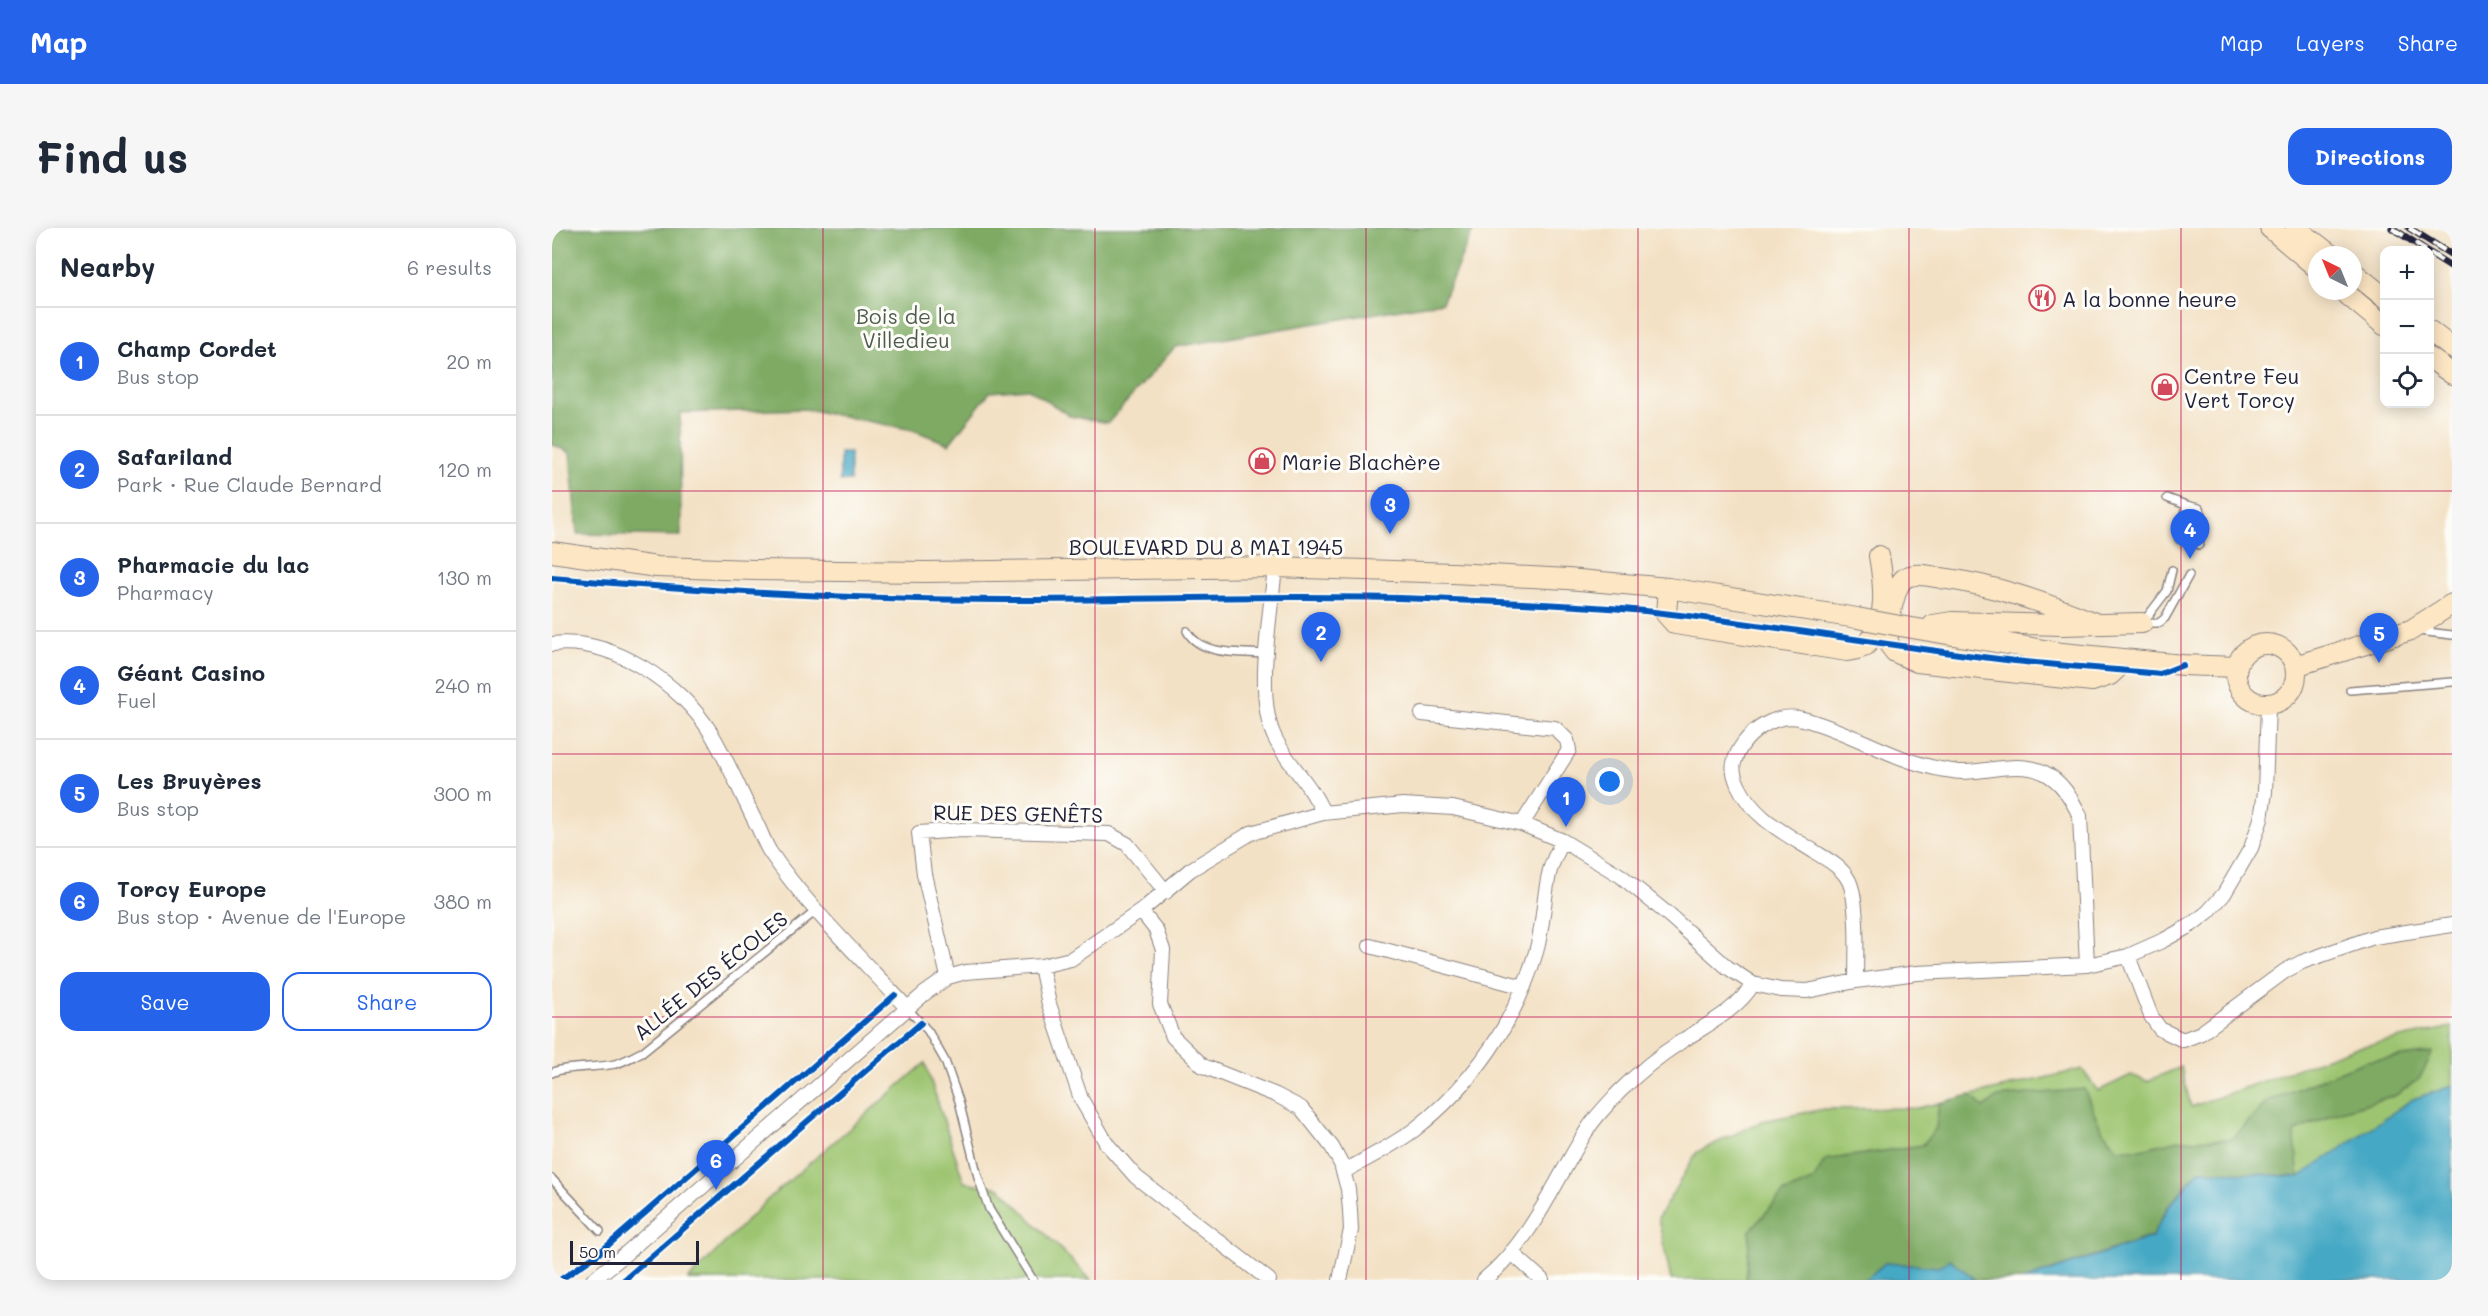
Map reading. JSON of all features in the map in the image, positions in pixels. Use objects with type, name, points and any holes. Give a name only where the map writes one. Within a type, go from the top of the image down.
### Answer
[{"type":"street","points":[[2270,228],[2308,260]]},
{"type":"street","points":[[2296,228],[2319,246]]},
{"type":"street","points":[[2362,280],[2380,293]]},
{"type":"street","points":[[2354,300],[2380,320]]},
{"type":"street","points":[[2434,334],[2452,348]]},
{"type":"street","points":[[2434,361],[2452,374]]},
{"type":"street","name":"BOULEVARD DU 8 MAI 1945","points":[[552,552],[657,567],[755,570],[926,572],[1275,567],[1568,579],[1668,588],[1900,626]]},
{"type":"street","points":[[1668,588],[1666,614],[1675,624],[1847,651],[1863,648],[1875,634],[1883,608],[1883,580],[1879,556]]},
{"type":"street","points":[[1275,567],[1266,654],[1265,698],[1274,735],[1317,797],[1323,813]]},
{"type":"street","points":[[2095,622],[2036,599],[2004,590],[1954,580],[1911,576],[1904,579],[1895,592],[1888,643],[1895,652],[1917,662],[2092,681],[2109,675],[2126,660]]},
{"type":"street","points":[[2295,666],[2411,630],[2452,604]]},
{"type":"street","points":[[1900,626],[1929,626],[1952,622],[2062,625],[2095,622],[2142,623]]},
{"type":"street","points":[[1900,626],[2062,653],[2183,665],[2237,667]]},
{"type":"street","points":[[552,644],[565,642],[599,646],[644,667],[683,700],[710,732],[768,850],[817,910],[908,1009]]},
{"type":"street","points":[[2269,644],[2285,651],[2295,666],[2296,681],[2293,688],[2283,700],[2268,705],[2259,704],[2243,694],[2236,676],[2240,659],[2252,648],[2269,644]]},
{"type":"street","points":[[593,1280],[948,977],[966,972],[1041,966],[1071,959],[1142,911],[1190,870],[1251,833],[1323,813],[1403,804],[1453,808],[1522,824],[1563,841],[1621,876],[1727,967],[1753,984],[1781,990],[1807,991],[1856,981],[1917,973],[2086,965],[2128,956],[2182,930],[2208,912],[2224,894],[2251,848],[2257,829],[2265,792],[2268,705]]},
{"type":"street","points":[[1422,714],[1555,728],[1567,740],[1569,750],[1522,824]]},
{"type":"street","points":[[1856,981],[1853,899],[1849,882],[1836,864],[1756,813],[1743,796],[1736,780],[1733,766],[1739,748],[1750,735],[1781,717],[1802,718],[1917,764],[1961,772],[2023,767],[2042,772],[2055,779],[2070,796],[2080,816],[2086,965]]},
{"type":"street","name":"RUE DES GENÊTS","points":[[948,977],[924,874],[919,833],[962,830],[1109,834],[1127,844],[1166,892]]},
{"type":"street","points":[[1343,1172],[1412,1131],[1460,1089],[1498,1040],[1524,987],[1536,950],[1550,870],[1563,841]]},
{"type":"street","points":[[1142,911],[1156,930],[1163,950],[1160,1004],[1173,1037],[1203,1066],[1276,1095],[1301,1108],[1323,1134],[1343,1172],[1348,1189],[1351,1230],[1340,1280]]},
{"type":"street","points":[[2128,956],[2151,1016],[2160,1029],[2183,1040],[2201,1033],[2285,971],[2302,962],[2374,937],[2452,925]]},
{"type":"street","points":[[1371,946],[1524,987]]},
{"type":"street","points":[[1041,966],[1049,1004],[1081,1098],[1107,1144],[1136,1177],[1269,1280]]},
{"type":"street","points":[[1484,1280],[1511,1252],[1532,1225],[1590,1125],[1620,1091],[1652,1062],[1728,1010],[1748,993],[1753,984]]},
{"type":"street","points":[[1511,1252],[1542,1280]]},
{"type":"lane","points":[[2168,498],[2199,508],[2204,520],[2199,545]]},
{"type":"lane","points":[[2179,539],[2186,505]]},
{"type":"lane","points":[[2142,623],[2167,591],[2172,570]]},
{"type":"lane","points":[[2142,623],[2158,623],[2165,618],[2189,575]]},
{"type":"lane","points":[[2411,630],[2452,635]]},
{"type":"lane","points":[[1187,631],[1191,638],[1204,648],[1266,654]]},
{"type":"lane","points":[[2350,690],[2452,682]]},
{"type":"lane","name":"ALLÉE DES ÉCOLES","points":[[552,1073],[558,1069],[617,1064],[642,1053],[817,910]]},
{"type":"lane","points":[[908,1009],[928,1031],[945,1061],[959,1101],[989,1209],[1033,1280]]},
{"type":"lane","points":[[552,1179],[600,1231]]},
{"type":"green space","name":"Bois de la Villedieu","points":[[552,228],[1474,228],[1442,302],[1175,347],[1108,423],[1070,416],[1029,389],[990,392],[949,444],[913,430],[805,409],[680,413],[681,536],[577,534],[570,453],[552,444]]},
{"type":"green space","points":[[2452,1027],[2452,1086],[2413,1099],[2299,1177],[2023,1280],[1975,1280],[1950,1259],[1885,1263],[1865,1280],[1671,1280],[1658,1218],[1697,1152],[1762,1121],[1824,1109],[1918,1108],[2082,1069],[2098,1091],[2131,1075],[2147,1081],[2181,1067],[2191,1107],[2354,1048]]},
{"type":"green space","points":[[2433,1052],[2419,1079],[2396,1095],[2341,1111],[2294,1132],[2299,1177],[2200,1170],[2168,1207],[2152,1236],[2023,1280],[1975,1280],[1950,1259],[1939,1267],[1885,1263],[1865,1280],[1746,1280],[1750,1231],[1783,1193],[1813,1181],[1825,1160],[1923,1145],[1936,1128],[1939,1103],[1970,1095],[1984,1108],[1998,1097],[2084,1089],[2101,1128],[2117,1149],[2141,1149],[2179,1140],[2232,1139],[2268,1101],[2366,1061]]},
{"type":"green space","points":[[925,1063],[964,1182],[1000,1188],[1091,1280],[688,1280],[767,1200]]},
{"type":"water","points":[[840,453],[850,453],[850,481],[840,481]]},
{"type":"water","points":[[2452,1086],[2452,1280],[2023,1280],[2152,1237],[2168,1207],[2200,1170],[2299,1177],[2413,1099]]},
{"type":"water","points":[[1950,1259],[1975,1280],[1865,1280],[1885,1263],[1939,1267]]},
{"type":"railway","points":[[2392,228],[2420,246]]},
{"type":"railway","points":[[2409,228],[2452,255]]},
{"type":"railway","points":[[2434,256],[2452,267]]},
{"type":"cycle path","points":[[552,578],[722,591],[892,598],[1005,600],[1322,597],[1564,605],[1691,616],[2033,663],[2160,674],[2183,665]]},
{"type":"cycle path","points":[[560,1280],[598,1254],[895,995]]},
{"type":"cycle path","points":[[624,1280],[921,1023]]},
{"type":"place","name":"A la bonne heure","points":[[2042,298]]},
{"type":"place","name":"Centre Feu Vert Torcy","points":[[2165,387]]},
{"type":"place","name":"Marie Blachère","points":[[1262,461]]},
{"type":"place","name":"Pharmacie du lac","points":[[1390,534]]},
{"type":"place","name":"Géant Casino","points":[[2190,559]]},
{"type":"place","name":"Safariland","points":[[1321,662]]},
{"type":"place","name":"Les Bruyères","points":[[2379,663]]},
{"type":"place","name":"Champ Cordet","points":[[1566,827]]},
{"type":"place","name":"Torcy Europe","points":[[716,1190]]}]
